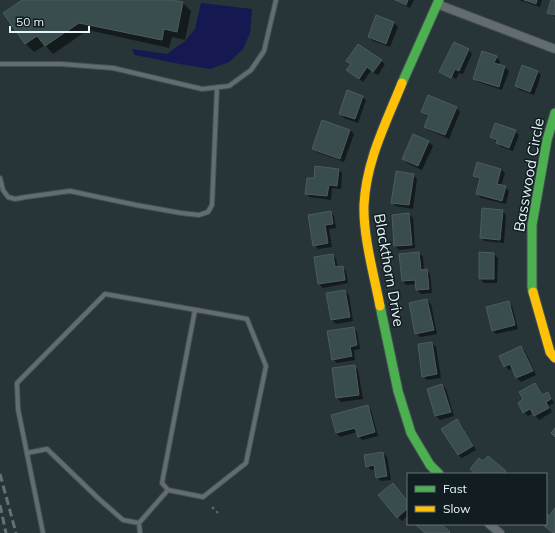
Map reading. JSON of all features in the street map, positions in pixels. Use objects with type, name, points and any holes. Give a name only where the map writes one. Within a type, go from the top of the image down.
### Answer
[{"type":"street","points":[[438,2],[555,49]]},
{"type":"street","name":"Blackthorn Drive","points":[[438,2],[373,153],[368,173],[364,206],[366,234],[398,391],[411,433],[430,465],[438,473]]},
{"type":"street","name":"Basswood Circle","points":[[555,113],[547,140],[532,225],[532,287],[550,352],[555,358]]},
{"type":"street","points":[[490,525],[500,533]]},
{"type":"lane","points":[[0,64],[61,64],[113,68],[202,89],[229,86],[251,70],[264,51],[276,0]]},
{"type":"lane","points":[[0,178],[3,190],[8,197],[15,199],[26,196],[70,191],[181,213],[199,215],[208,212],[212,205],[217,87]]},
{"type":"lane","points":[[43,533],[18,409],[17,383],[105,294],[247,319],[266,366],[246,463],[203,497],[168,490],[162,483],[195,310]]},
{"type":"lane","points":[[27,453],[47,448],[99,499],[123,520],[139,524]]},
{"type":"lane","points":[[140,533],[139,524],[168,490]]},
{"type":"path","points":[[212,507],[218,513]]},
{"type":"shaded area","points":[[201,3],[252,9],[250,33],[243,49],[229,62],[210,69],[135,55],[132,49],[167,54],[185,41],[195,29]]},
{"type":"building","points":[[22,0],[172,0],[183,2],[177,32],[164,29],[162,40],[79,23],[45,46],[37,36],[25,44],[3,13]]},
{"type":"building","points":[[395,0],[408,0],[406,5]]},
{"type":"building","points":[[524,0],[537,0],[536,4]]},
{"type":"building","points":[[551,0],[555,0],[555,15],[547,13]]},
{"type":"building","points":[[376,15],[394,22],[386,44],[368,37]]},
{"type":"building","points":[[454,42],[469,49],[459,71],[455,69],[451,78],[439,72]]},
{"type":"building","points":[[358,44],[382,60],[373,72],[367,67],[359,79],[346,70],[351,64],[346,61]]},
{"type":"building","points":[[482,51],[497,56],[494,63],[505,66],[499,87],[473,79]]},
{"type":"building","points":[[522,65],[538,71],[530,92],[515,86]]},
{"type":"building","points":[[347,90],[363,96],[355,119],[339,114]]},
{"type":"building","points":[[428,95],[457,107],[445,135],[424,127],[429,115],[421,112]]},
{"type":"building","points":[[322,120],[350,130],[340,159],[312,149]]},
{"type":"building","points":[[495,123],[516,130],[509,148],[496,143],[497,140],[490,137]]},
{"type":"building","points":[[413,134],[429,141],[418,166],[402,159]]},
{"type":"building","points":[[477,162],[501,169],[497,184],[506,186],[502,201],[476,194],[480,178],[473,176]]},
{"type":"building","points":[[315,166],[339,169],[337,186],[329,185],[327,196],[305,194],[307,178],[314,178]]},
{"type":"building","points":[[396,171],[414,174],[409,205],[391,203]]},
{"type":"building","points":[[482,208],[503,210],[500,240],[480,238]]},
{"type":"building","points":[[331,211],[333,224],[325,225],[328,243],[313,246],[308,215]]},
{"type":"building","points":[[409,213],[412,245],[394,246],[392,215]]},
{"type":"building","points":[[419,252],[421,270],[427,269],[429,289],[416,290],[415,280],[402,281],[399,254]]},
{"type":"building","points":[[479,252],[494,253],[494,279],[479,279]]},
{"type":"building","points":[[333,254],[335,267],[343,266],[345,280],[318,284],[314,257]]},
{"type":"building","points":[[345,290],[350,317],[331,320],[326,293]]},
{"type":"building","points":[[427,299],[434,330],[415,334],[409,303]]},
{"type":"building","points":[[509,301],[515,325],[492,331],[486,307]]},
{"type":"building","points":[[354,327],[357,345],[350,347],[352,356],[332,360],[327,331]]},
{"type":"building","points":[[432,342],[437,374],[422,377],[418,344]]},
{"type":"building","points":[[521,346],[533,371],[516,378],[510,364],[504,367],[499,356]]},
{"type":"building","points":[[355,365],[359,395],[336,398],[332,368]]},
{"type":"building","points":[[535,383],[542,395],[548,392],[551,399],[546,402],[549,408],[534,416],[530,409],[523,413],[518,403],[523,399],[519,392]]},
{"type":"building","points":[[442,384],[451,412],[435,416],[427,389]]},
{"type":"building","points":[[368,405],[375,432],[358,437],[355,428],[336,433],[331,415]]},
{"type":"building","points":[[457,419],[473,446],[458,455],[441,429]]},
{"type":"building","points":[[555,428],[555,437],[551,433]]},
{"type":"building","points":[[383,452],[387,476],[376,478],[374,465],[366,467],[364,455]]},
{"type":"building","points":[[488,456],[506,471],[505,473],[475,473],[470,469],[479,458],[483,461]]},
{"type":"building","points":[[393,483],[407,501],[407,509],[397,518],[378,495]]},
{"type":"building","points":[[555,508],[555,533],[543,525],[547,525],[547,515],[549,516]]},
{"type":"building","points":[[416,525],[442,525],[450,532],[449,533],[425,533]]},
{"type":"railway","points":[[0,474],[16,533]]},
{"type":"railway","points":[[0,505],[6,533]]},
{"type":"traffic: fast","points":[[402,83],[439,0]]},
{"type":"traffic: fast","points":[[533,292],[532,225],[547,140],[555,113]]},
{"type":"traffic: fast","points":[[380,306],[398,391],[411,433],[430,465],[438,473]]},
{"type":"traffic: slow","points":[[380,306],[369,256],[365,230],[364,205],[373,158],[383,128],[402,83]]},
{"type":"traffic: slow","points":[[533,292],[550,352],[555,358]]}]
